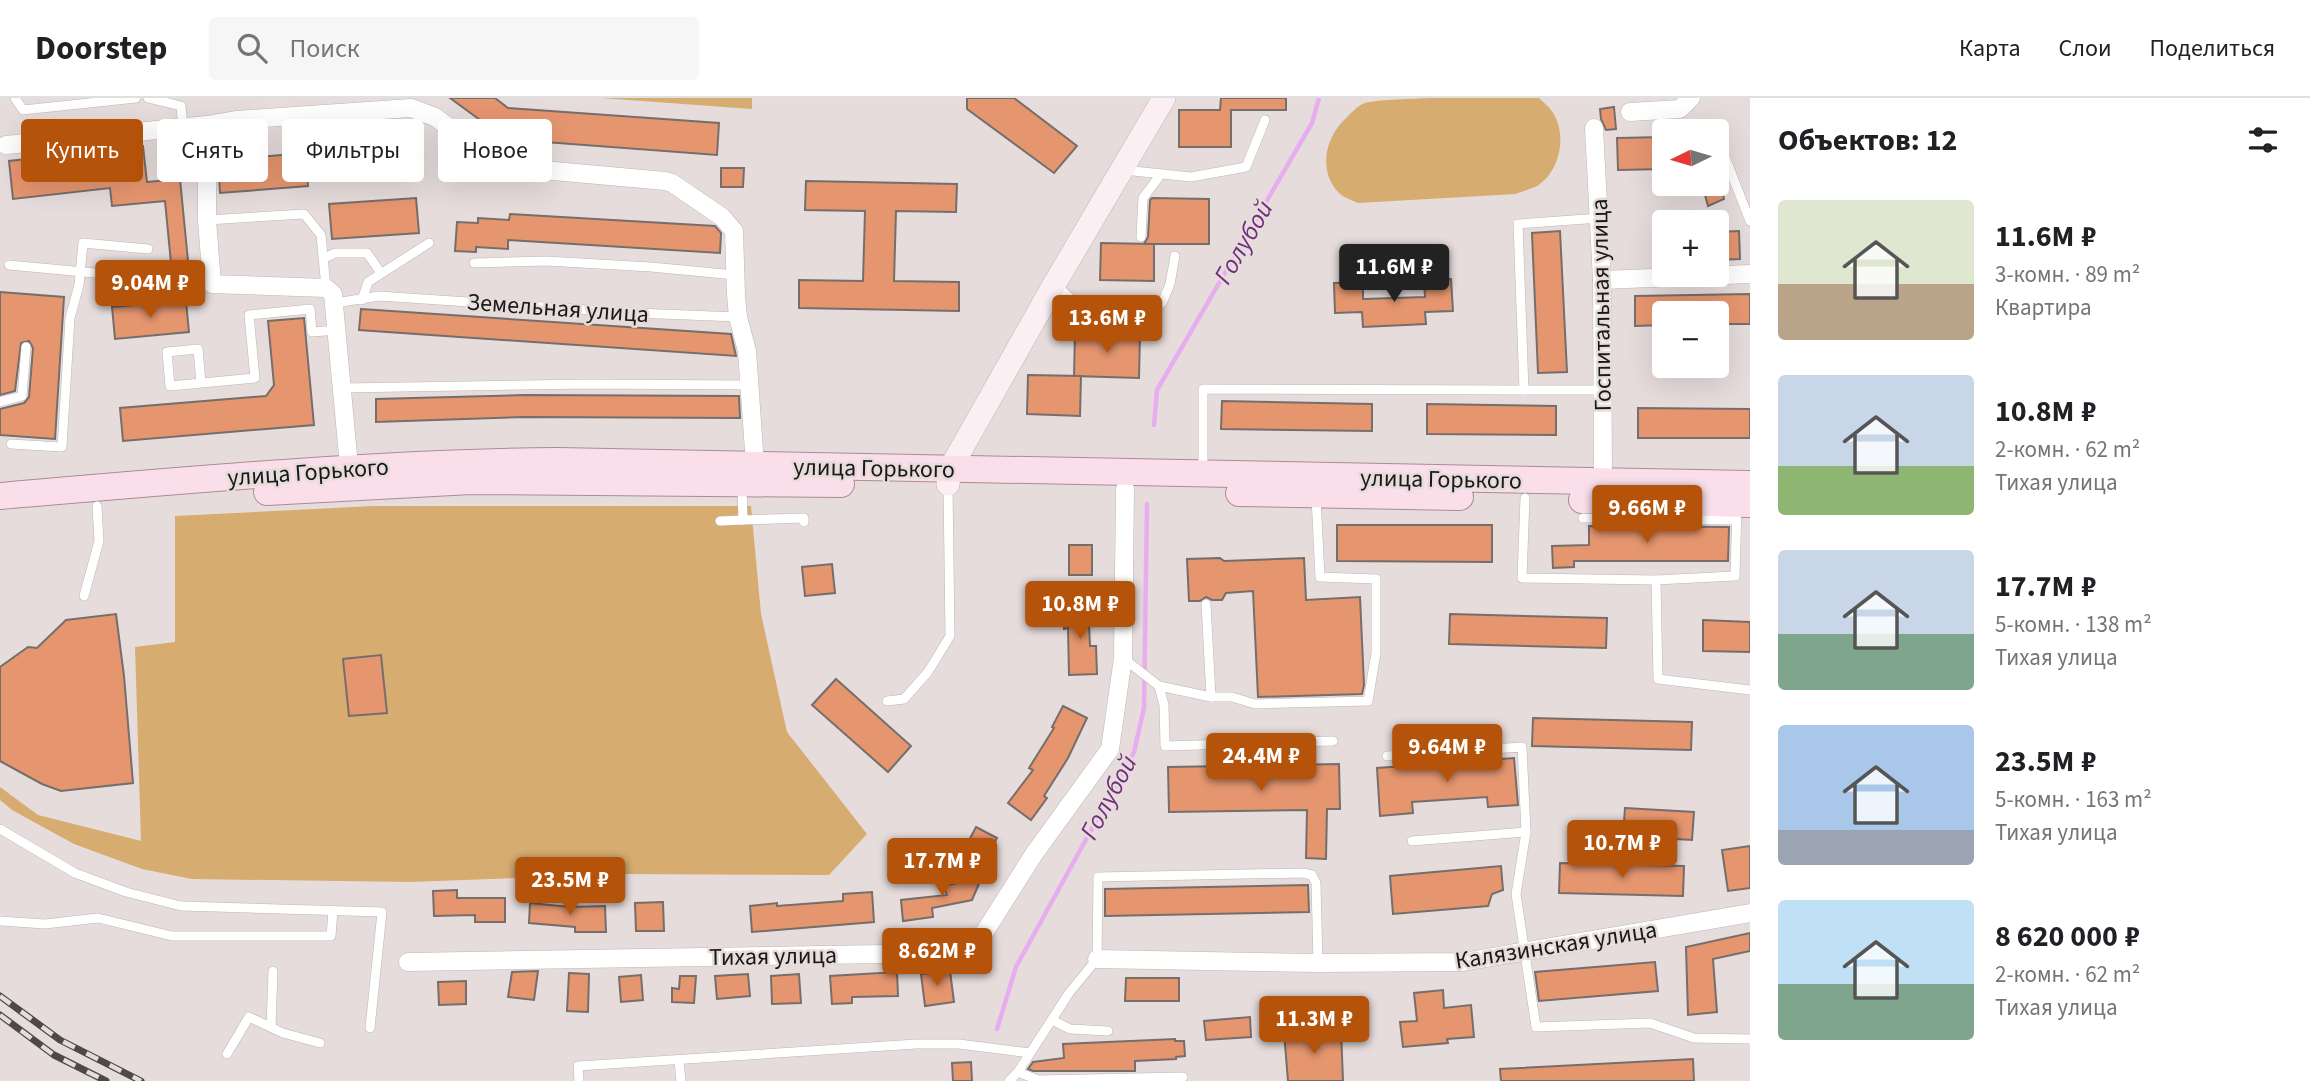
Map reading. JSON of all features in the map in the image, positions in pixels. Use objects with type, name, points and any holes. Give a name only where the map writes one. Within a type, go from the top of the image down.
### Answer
[{"type":"main road","points":[[949,477],[1055,283],[1164,98]]},
{"type":"main road","name":"улица Горького","points":[[0,513],[97,506],[462,462],[557,461],[748,475],[949,477],[1203,474],[1603,482],[1743,503]]},
{"type":"main road","name":"улица Горького","points":[[0,496],[350,477]]},
{"type":"main road","name":"улица Горького","points":[[949,477],[1125,489],[1743,503]]},
{"type":"street","points":[[1630,112],[1680,109],[1691,98]]},
{"type":"street","points":[[250,119],[411,108],[435,117],[486,155],[502,163],[665,181],[722,217],[734,231],[738,317],[747,351],[750,385],[748,475]]},
{"type":"street","name":"Госпитальная улица","points":[[1594,128],[1602,280],[1603,482]]},
{"type":"street","points":[[6,145],[157,130]]},
{"type":"street","points":[[207,182],[212,284],[331,296],[338,330],[350,477]]},
{"type":"street","points":[[1602,280],[1750,274]]},
{"type":"street","name":"Тихая улица","points":[[408,962],[946,954],[968,946],[984,933],[1034,854],[1110,749],[1127,662],[1125,489]]},
{"type":"street","name":"Калязинская улица","points":[[1097,959],[1318,963],[1463,962],[1750,913]]},
{"type":"lane","points":[[15,98],[23,110],[136,98]]},
{"type":"lane","points":[[148,98],[181,106],[182,119]]},
{"type":"lane","points":[[1122,170],[1191,177],[1246,167],[1265,120]]},
{"type":"lane","points":[[1729,167],[1750,221]]},
{"type":"lane","points":[[1141,237],[1143,198],[1161,174]]},
{"type":"lane","points":[[207,220],[304,214],[321,235],[331,296]]},
{"type":"lane","points":[[1524,390],[1518,224],[1600,219]]},
{"type":"lane","points":[[12,444],[62,447],[67,318],[79,285],[83,243],[148,249]]},
{"type":"lane","points":[[362,300],[368,282],[429,243]]},
{"type":"lane","points":[[324,259],[335,253],[367,253],[381,273]]},
{"type":"lane","points":[[1055,283],[1080,307],[1141,308],[1162,303],[1170,284],[1175,256]]},
{"type":"lane","points":[[474,263],[546,261],[735,275]]},
{"type":"lane","points":[[9,265],[212,284]]},
{"type":"lane","name":"Земельная улица","points":[[331,296],[362,300],[379,296],[738,317]]},
{"type":"lane","points":[[201,383],[198,349],[167,352],[170,386],[255,378],[249,315],[310,309],[312,332],[338,330]]},
{"type":"lane","points":[[0,402],[22,396],[26,347]]},
{"type":"lane","points":[[343,388],[588,384],[750,385]]},
{"type":"lane","points":[[1203,474],[1203,388],[1604,390]]},
{"type":"lane","points":[[743,520],[748,475]]},
{"type":"lane","points":[[887,701],[904,699],[928,672],[950,636],[949,477]]},
{"type":"lane","points":[[1127,662],[1159,686],[1211,697],[1232,697],[1255,705],[1368,701],[1376,653],[1376,579],[1320,578],[1316,495]]},
{"type":"lane","points":[[1525,498],[1522,578],[1656,580],[1735,576],[1743,503],[1583,518]]},
{"type":"lane","points":[[84,596],[99,541],[97,506]]},
{"type":"lane","points":[[720,521],[804,518],[804,522]]},
{"type":"lane","points":[[1656,580],[1658,678],[1750,690]]},
{"type":"lane","points":[[1206,604],[1211,697]]},
{"type":"lane","points":[[1159,686],[1164,705],[1165,746],[1333,741]]},
{"type":"lane","points":[[1387,756],[1522,747],[1526,832],[1516,894],[1536,1027],[1650,1023],[1693,1038],[1750,1039]]},
{"type":"lane","points":[[0,829],[75,873],[126,892],[181,906],[382,912],[370,1028]]},
{"type":"lane","points":[[1412,841],[1526,832]]},
{"type":"lane","points":[[1009,1081],[1018,1072],[1069,993],[1097,959],[1098,877],[1312,875],[1316,883],[1318,963]]},
{"type":"lane","points":[[0,921],[45,924],[98,918],[172,936],[331,936],[332,910]]},
{"type":"lane","points":[[271,1027],[274,971]]},
{"type":"lane","points":[[227,1054],[248,1017],[320,1043]]},
{"type":"lane","points":[[1052,1020],[1070,1029],[1108,1031]]},
{"type":"lane","points":[[579,1081],[578,1066],[916,1044],[959,1044],[1030,1053]]},
{"type":"lane","points":[[679,1060],[681,1081]]},
{"type":"lane","points":[[1018,1072],[1038,1080],[1183,1077]]},
{"type":"shaded area","points":[[601,98],[752,98],[752,109]]},
{"type":"shaded area","points":[[1430,98],[1539,98],[1551,110],[1559,129],[1559,151],[1552,171],[1537,186],[1516,194],[1358,203],[1339,193],[1328,175],[1326,155],[1332,136],[1344,120],[1365,103]]},
{"type":"shaded area","points":[[374,506],[751,506],[761,614],[787,732],[867,834],[829,875],[621,874],[411,882],[192,879],[142,869],[74,844],[12,810],[0,800],[0,787],[38,815],[141,841],[135,647],[175,642],[175,516]]},
{"type":"building","points":[[450,98],[495,98],[508,108],[719,123],[717,155],[552,142],[552,119],[479,119]]},
{"type":"building","points":[[967,98],[1014,98],[1077,146],[1054,173],[967,109]]},
{"type":"building","points":[[1221,98],[1286,98],[1286,110],[1231,110],[1231,147],[1179,147],[1179,110],[1220,110]]},
{"type":"building","points":[[1614,107],[1616,129],[1606,130],[1600,109]]},
{"type":"building","points":[[1652,137],[1652,169],[1618,170],[1617,138]]},
{"type":"building","points":[[143,146],[147,182],[180,182],[188,261],[171,263],[165,201],[112,206],[110,188],[13,199],[9,161],[21,160],[21,182],[143,182]]},
{"type":"building","points":[[282,155],[282,182],[308,182],[308,186],[220,193],[219,182],[268,182],[268,156]]},
{"type":"building","points":[[721,168],[744,168],[743,187],[721,187]]},
{"type":"building","points":[[806,181],[957,184],[956,212],[896,211],[894,281],[959,282],[959,311],[799,308],[799,280],[863,281],[865,211],[805,210]]},
{"type":"building","points":[[1705,196],[1723,196],[1724,199],[1708,206]]},
{"type":"building","points":[[416,198],[419,233],[332,239],[329,204]]},
{"type":"building","points":[[1152,198],[1209,199],[1209,244],[1144,244],[1148,237]]},
{"type":"building","points":[[510,214],[715,226],[721,233],[720,253],[508,240],[508,249],[476,247],[476,252],[455,251],[457,222],[478,223],[478,218],[509,220]]},
{"type":"building","points":[[1560,231],[1567,372],[1538,373],[1532,233]]},
{"type":"building","points":[[1729,231],[1739,231],[1740,259],[1729,259]]},
{"type":"building","points":[[1101,243],[1154,244],[1154,281],[1100,280]]},
{"type":"building","points":[[1451,279],[1453,311],[1425,312],[1426,324],[1363,327],[1362,312],[1335,313],[1334,283],[1363,282],[1363,299],[1425,297],[1424,280]]},
{"type":"building","points":[[0,292],[64,297],[55,439],[0,435],[0,409],[24,403],[29,397],[33,348],[29,341],[21,343],[15,391],[0,395]]},
{"type":"building","points":[[1750,294],[1750,324],[1729,324],[1729,301],[1652,301],[1652,325],[1635,326],[1635,296]]},
{"type":"building","points":[[186,301],[189,332],[115,339],[112,307]]},
{"type":"building","points":[[361,309],[731,334],[736,356],[359,330]]},
{"type":"building","points":[[304,318],[314,425],[123,441],[120,408],[266,396],[274,385],[268,321]]},
{"type":"building","points":[[1075,332],[1140,334],[1139,378],[1074,376]]},
{"type":"building","points":[[1028,375],[1081,376],[1080,416],[1027,414]]},
{"type":"building","points":[[525,395],[739,396],[740,418],[524,417],[376,422],[376,399]]},
{"type":"building","points":[[1222,401],[1372,404],[1372,431],[1221,429]]},
{"type":"building","points":[[1427,404],[1556,406],[1556,435],[1427,434]]},
{"type":"building","points":[[1638,408],[1750,409],[1750,438],[1638,438]]},
{"type":"building","points":[[1337,525],[1492,525],[1492,562],[1337,561]]},
{"type":"building","points":[[1589,526],[1729,527],[1728,561],[1574,561],[1574,567],[1553,568],[1552,546],[1589,545]]},
{"type":"building","points":[[1069,545],[1092,545],[1092,575],[1069,575]]},
{"type":"building","points":[[1220,558],[1224,561],[1304,558],[1306,600],[1360,597],[1364,685],[1362,694],[1258,697],[1253,591],[1226,593],[1222,600],[1206,597],[1200,601],[1189,601],[1187,559]]},
{"type":"building","points":[[832,564],[835,593],[805,596],[802,567]]},
{"type":"building","points":[[1088,605],[1090,646],[1096,646],[1097,674],[1069,675],[1068,628],[1064,629],[1063,606]]},
{"type":"building","points":[[116,614],[133,783],[61,791],[42,784],[0,761],[0,667],[28,647],[37,648],[66,620]]},
{"type":"building","points":[[1450,614],[1607,618],[1606,648],[1449,644]]},
{"type":"building","points":[[1703,620],[1750,622],[1750,652],[1703,651]]},
{"type":"building","points":[[381,655],[387,713],[349,716],[343,659]]},
{"type":"building","points":[[836,679],[911,746],[888,772],[812,705]]},
{"type":"building","points":[[1063,706],[1087,718],[1068,758],[1044,796],[1047,798],[1031,820],[1008,803],[1033,770],[1029,768],[1054,728],[1052,727]]},
{"type":"building","points":[[1533,718],[1692,722],[1691,750],[1532,746]]},
{"type":"building","points":[[1514,758],[1518,805],[1488,807],[1487,797],[1412,802],[1413,813],[1380,816],[1377,768]]},
{"type":"building","points":[[1339,764],[1340,809],[1327,809],[1326,859],[1306,858],[1307,810],[1169,812],[1168,767]]},
{"type":"building","points":[[1625,808],[1694,812],[1692,840],[1623,836]]},
{"type":"building","points":[[976,827],[997,838],[987,857],[966,846]]},
{"type":"building","points":[[1750,846],[1750,888],[1728,891],[1722,850]]},
{"type":"building","points":[[1560,863],[1684,866],[1683,896],[1559,893]]},
{"type":"building","points":[[1501,866],[1503,890],[1492,894],[1488,906],[1393,914],[1390,876]]},
{"type":"building","points":[[966,870],[984,872],[972,900],[932,908],[933,917],[903,921],[901,900],[947,895],[943,886],[962,882]]},
{"type":"building","points":[[1308,885],[1309,912],[1105,916],[1105,889]]},
{"type":"building","points":[[457,890],[457,898],[505,898],[505,922],[475,922],[475,915],[434,916],[433,891]]},
{"type":"building","points":[[872,892],[874,922],[752,932],[750,906],[843,901],[843,894]]},
{"type":"building","points":[[663,902],[664,931],[636,931],[635,903]]},
{"type":"building","points":[[530,903],[570,907],[605,906],[606,932],[575,932],[575,927],[529,923]]},
{"type":"building","points":[[1750,933],[1750,951],[1713,959],[1717,1012],[1688,1015],[1686,947]]},
{"type":"building","points":[[1655,962],[1658,991],[1539,1001],[1535,972]]},
{"type":"building","points":[[538,971],[534,1000],[508,997],[512,972]]},
{"type":"building","points":[[950,971],[954,1002],[925,1006],[921,974]]},
{"type":"building","points":[[897,972],[898,996],[852,997],[852,1003],[832,1004],[830,976]]},
{"type":"building","points":[[569,973],[589,974],[588,1012],[567,1011]]},
{"type":"building","points":[[748,974],[750,996],[717,999],[715,976]]},
{"type":"building","points":[[799,974],[801,1003],[772,1004],[771,976]]},
{"type":"building","points":[[641,975],[643,1000],[621,1002],[619,977]]},
{"type":"building","points":[[680,976],[696,976],[694,1003],[672,1002],[672,988],[679,989]]},
{"type":"building","points":[[1126,978],[1179,978],[1179,1001],[1125,1001]]},
{"type":"building","points":[[466,981],[466,1004],[439,1005],[438,982]]},
{"type":"building","points":[[1443,990],[1444,1008],[1471,1005],[1474,1037],[1447,1039],[1448,1043],[1403,1047],[1400,1022],[1417,1021],[1414,993]]},
{"type":"building","points":[[1250,1017],[1251,1037],[1206,1040],[1204,1021]]},
{"type":"building","points":[[1341,1029],[1343,1081],[1288,1081],[1284,1032]]},
{"type":"building","points":[[1175,1039],[1184,1041],[1185,1056],[1135,1061],[1135,1071],[1028,1069],[1033,1062],[1064,1058],[1063,1044]]},
{"type":"building","points":[[1693,1059],[1694,1081],[1501,1081],[1500,1069]]},
{"type":"building","points":[[971,1062],[972,1081],[953,1081],[952,1063]]},
{"type":"waterway","name":"Голубой","points":[[1154,425],[1157,390],[1312,123],[1319,98]]},
{"type":"waterway","name":"Голубой","points":[[997,1029],[1016,967],[1134,752],[1144,708],[1147,504]]},
{"type":"railway","points":[[0,996],[60,1040],[141,1081]]},
{"type":"railway","points":[[0,1015],[54,1055],[106,1081]]}]
